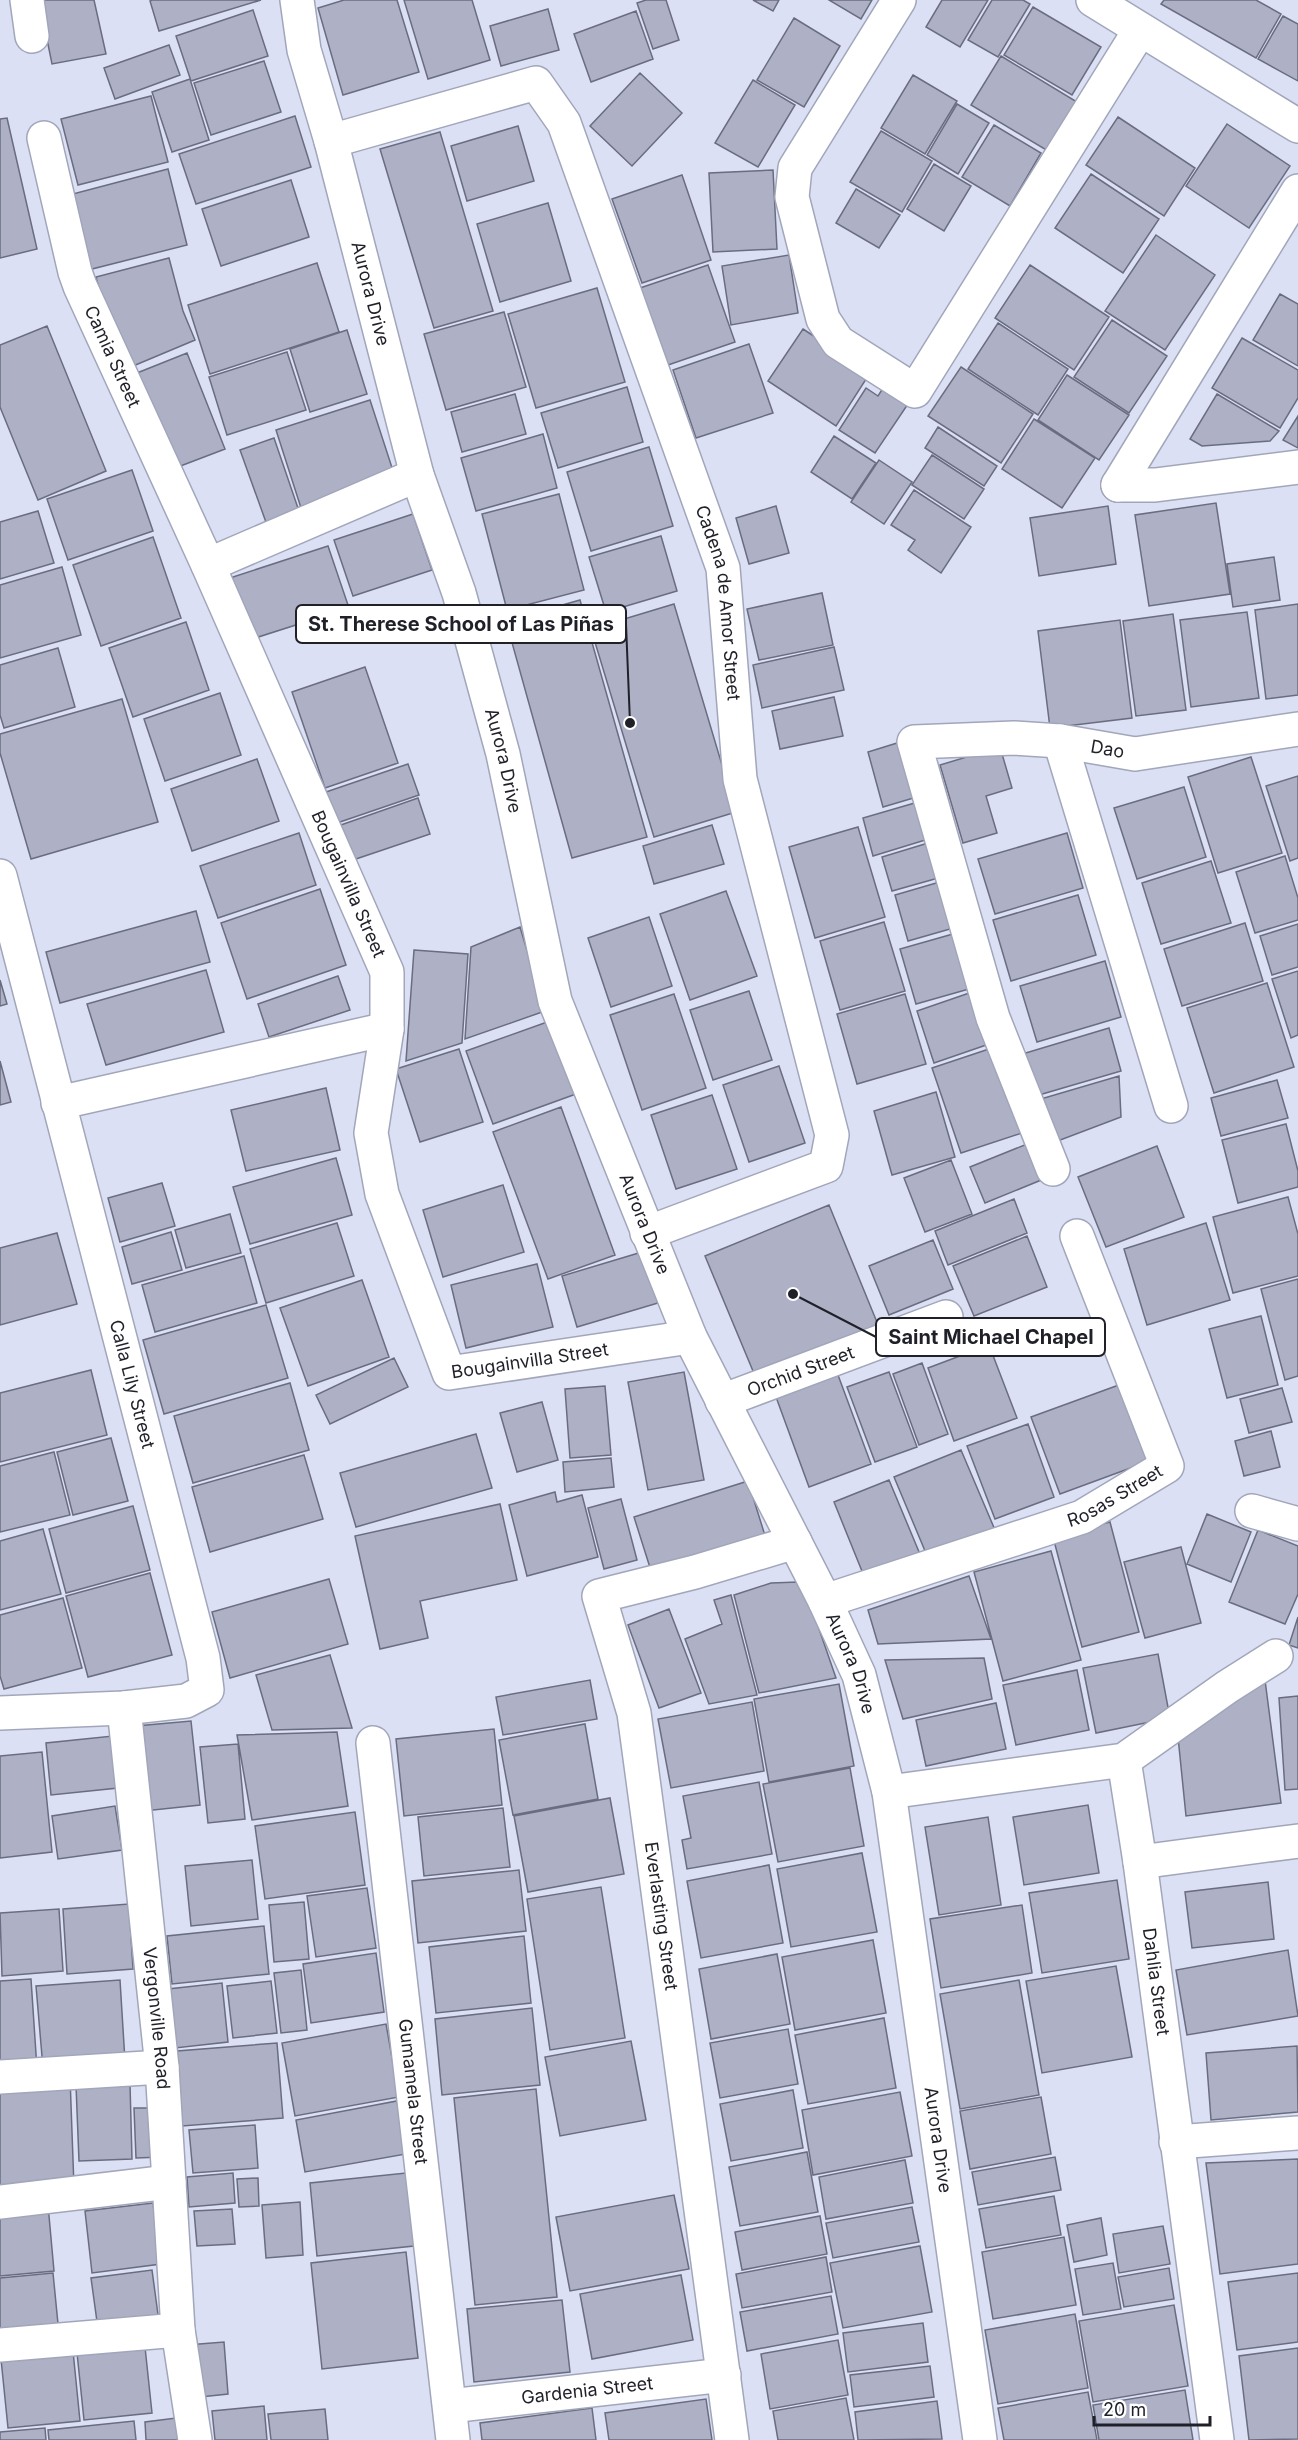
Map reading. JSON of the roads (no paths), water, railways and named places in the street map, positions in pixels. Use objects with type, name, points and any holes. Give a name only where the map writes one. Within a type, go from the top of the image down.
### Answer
[{"type":"street","points":[[27,0],[32,36]]},
{"type":"street","name":"Aurora Drive","points":[[297,0],[304,50],[331,141],[417,476],[459,593],[503,754],[555,1001],[690,1337],[825,1601],[858,1675],[889,1792],[980,2440]]},
{"type":"street","points":[[899,0],[795,168],[792,197],[823,319],[838,342],[915,391],[1140,30]]},
{"type":"street","points":[[1093,0],[1298,126]]},
{"type":"street","name":"Cadena de Amor Street","points":[[331,141],[536,83],[564,123],[723,568],[740,779],[832,1135],[826,1166],[647,1233]]},
{"type":"street","name":"Camia Street","points":[[44,138],[80,286],[208,565]]},
{"type":"street","points":[[1298,191],[1118,485],[1155,485],[1298,467]]},
{"type":"street","points":[[208,565],[417,476]]},
{"type":"street","name":"Bougainvilla Street","points":[[208,565],[387,972],[387,1029],[371,1133],[382,1194],[449,1373],[690,1337]]},
{"type":"street","name":"Dao","points":[[1053,1169],[993,1018],[914,742],[1014,738],[1060,741],[1135,754],[1298,729]]},
{"type":"street","points":[[1060,741],[1171,1106]]},
{"type":"street","name":"Calla Lily Street","points":[[0,876],[203,1658],[207,1690],[186,1701],[124,1707],[0,1713]]},
{"type":"street","points":[[58,1103],[387,1029]]},
{"type":"street","name":"Rosas Street","points":[[825,1601],[1083,1517],[1167,1466],[1077,1236]]},
{"type":"street","name":"Orchid Street","points":[[723,1401],[946,1317]]},
{"type":"street","points":[[1252,1512],[1298,1524]]},
{"type":"street","name":"Everlasting Street","points":[[732,2440],[634,1713],[599,1596],[695,1572],[795,1542]]},
{"type":"street","points":[[889,1792],[1124,1760],[1275,1656]]},
{"type":"street","name":"Vergonville Road","points":[[124,1707],[162,2067],[178,2330],[195,2440]]},
{"type":"street","name":"Gumamela Street","points":[[373,1743],[453,2440]]},
{"type":"street","name":"Dahlia Street","points":[[1124,1760],[1140,1862],[1217,2440]]},
{"type":"street","points":[[1140,1862],[1298,1841]]},
{"type":"street","points":[[0,2077],[162,2067]]},
{"type":"street","points":[[1176,2142],[1298,2133]]},
{"type":"street","points":[[0,2202],[169,2182]]},
{"type":"street","points":[[0,2345],[178,2330]]},
{"type":"street","name":"Gardenia Street","points":[[450,2406],[724,2375]]},
{"type":"place","name":"St. Therese School of Las Piñas","points":[[630,723]]},
{"type":"place","name":"Saint Michael Chapel","points":[[793,1294]]}]
